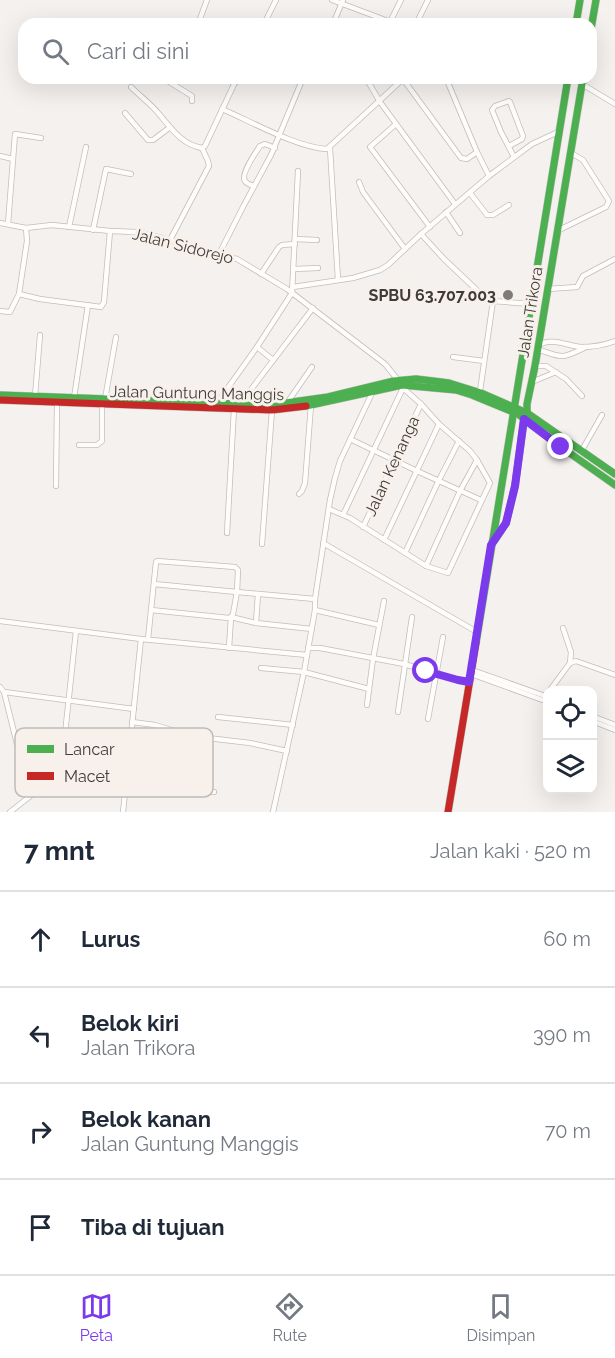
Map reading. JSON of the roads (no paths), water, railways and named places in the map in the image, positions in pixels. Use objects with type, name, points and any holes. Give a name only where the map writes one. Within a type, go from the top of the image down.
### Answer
[{"type":"main road","points":[[577,18],[580,0]]},
{"type":"main road","points":[[593,18],[596,0]]},
{"type":"main road","name":"Jalan Trikora","points":[[448,812],[567,84]]},
{"type":"main road","name":"Jalan Trikora","points":[[491,545],[506,523],[515,486],[582,84]]},
{"type":"main road","points":[[564,102],[579,104]]},
{"type":"main road","name":"Jalan Guntung Manggis","points":[[157,404],[271,405],[375,388],[439,381],[480,391],[582,450],[615,474]]},
{"type":"main road","name":"Jalan Guntung Manggis","points":[[401,385],[456,390],[514,409]]},
{"type":"main road","name":"Jalan Guntung Manggis","points":[[0,394],[272,410],[311,405],[375,388]]},
{"type":"main road","name":"Jalan Guntung Manggis","points":[[0,400],[57,403],[104,401]]},
{"type":"main road","name":"Jalan Guntung Manggis","points":[[526,416],[561,447],[615,485]]},
{"type":"main road","points":[[495,520],[499,523],[506,523]]},
{"type":"street","points":[[200,18],[207,0]]},
{"type":"street","points":[[267,18],[276,0]]},
{"type":"street","points":[[332,0],[343,2],[381,18]]},
{"type":"street","points":[[395,18],[401,0]]},
{"type":"street","points":[[419,18],[428,0]]},
{"type":"street","points":[[336,18],[343,2]]},
{"type":"street","points":[[176,84],[192,96],[192,101]]},
{"type":"street","points":[[202,148],[234,84]]},
{"type":"street","points":[[219,254],[274,148],[300,84]]},
{"type":"street","points":[[370,84],[380,102],[455,204]]},
{"type":"street","points":[[222,109],[314,148],[327,149],[399,84]]},
{"type":"street","points":[[408,84],[461,158],[467,159],[477,152]]},
{"type":"street","points":[[449,84],[489,176]]},
{"type":"street","points":[[586,84],[615,104]]},
{"type":"street","points":[[131,87],[158,112],[169,128],[189,143],[202,148],[208,161],[209,166],[171,240]]},
{"type":"street","points":[[509,146],[522,139],[523,136],[510,102],[508,102],[495,106],[492,110],[514,157]]},
{"type":"street","points":[[125,113],[148,140],[153,140],[169,128]]},
{"type":"street","points":[[396,124],[370,147],[430,227]]},
{"type":"street","points":[[293,287],[353,278],[380,270],[489,176],[532,144],[560,131]]},
{"type":"street","points":[[8,224],[15,134],[41,138]]},
{"type":"street","points":[[254,186],[244,179],[251,161],[262,144],[274,148]]},
{"type":"street","points":[[69,227],[86,147]]},
{"type":"street","points":[[330,148],[338,280]]},
{"type":"street","points":[[557,231],[609,204],[583,160],[571,153]]},
{"type":"street","points":[[0,156],[13,159]]},
{"type":"street","points":[[93,230],[106,169],[131,174]]},
{"type":"street","points":[[217,403],[292,293],[298,171]]},
{"type":"street","points":[[359,182],[363,192],[405,249]]},
{"type":"street","points":[[470,193],[487,215],[493,215],[509,205]]},
{"type":"street","points":[[446,212],[460,232]]},
{"type":"street","name":"Jalan Sidorejo","points":[[0,223],[26,228],[52,225],[136,232],[237,259],[292,293],[385,364],[401,385],[477,460],[490,484],[482,500]]},
{"type":"street","points":[[0,311],[12,310],[19,294],[27,242],[26,228]]},
{"type":"street","points":[[19,294],[101,307],[104,302],[110,231]]},
{"type":"street","points":[[421,234],[483,296],[494,301],[531,304]]},
{"type":"street","points":[[261,274],[282,245],[317,240]]},
{"type":"street","points":[[548,289],[577,287],[583,276],[615,259]]},
{"type":"street","points":[[294,269],[318,268]]},
{"type":"street","points":[[480,391],[494,301]]},
{"type":"street","points":[[74,398],[88,305]]},
{"type":"street","points":[[240,404],[313,308]]},
{"type":"street","points":[[35,396],[40,335]]},
{"type":"street","points":[[78,445],[97,445],[102,441],[104,401],[116,337]]},
{"type":"street","points":[[587,346],[564,357],[558,357],[538,347],[546,341],[587,346],[600,346],[615,341]]},
{"type":"street","points":[[257,347],[273,360]]},
{"type":"street","points":[[453,357],[484,362]]},
{"type":"street","points":[[535,366],[546,366],[556,372],[582,396]]},
{"type":"street","points":[[287,403],[312,367]]},
{"type":"street","points":[[532,382],[556,372]]},
{"type":"street","points":[[343,515],[401,385]]},
{"type":"street","points":[[273,812],[312,629],[323,543],[335,478],[340,461],[375,388]]},
{"type":"street","points":[[56,486],[57,403]]},
{"type":"street","name":"Jalan Kenanga","points":[[363,527],[421,404]]},
{"type":"street","points":[[298,494],[305,483],[311,405]]},
{"type":"street","points":[[227,533],[234,409]]},
{"type":"street","points":[[262,544],[272,410]]},
{"type":"street","points":[[582,450],[602,415]]},
{"type":"street","points":[[384,540],[439,424]]},
{"type":"street","points":[[329,509],[343,515],[426,566],[448,573],[482,500],[350,439]]},
{"type":"street","points":[[405,553],[459,441]]},
{"type":"street","points":[[426,566],[460,491],[477,460]]},
{"type":"street","points":[[323,543],[477,632]]},
{"type":"street","points":[[148,639],[156,562],[159,560],[235,567],[237,592],[231,617],[229,648]]},
{"type":"street","points":[[154,584],[315,599]]},
{"type":"street","points":[[256,623],[258,594]]},
{"type":"street","points":[[367,705],[384,601]]},
{"type":"street","points":[[151,609],[231,617],[256,623],[312,629]]},
{"type":"street","points":[[315,610],[379,626]]},
{"type":"street","points":[[398,712],[412,617]]},
{"type":"street","points":[[0,621],[76,632],[307,655]]},
{"type":"street","points":[[554,686],[570,663],[571,652],[562,628]]},
{"type":"street","points":[[66,728],[76,632]]},
{"type":"street","points":[[428,719],[443,637]]},
{"type":"street","points":[[131,728],[141,639]]},
{"type":"street","points":[[308,648],[320,648],[404,664],[458,680],[471,675],[543,696]]},
{"type":"street","points":[[570,663],[576,661],[615,675]]},
{"type":"street","points":[[261,668],[304,672],[369,689]]},
{"type":"street","points":[[0,687],[4,692],[15,735]]},
{"type":"street","points":[[4,692],[134,709]]},
{"type":"street","points":[[218,717],[293,725]]},
{"type":"street","points":[[597,718],[615,725]]},
{"type":"street","points":[[132,722],[165,728]]},
{"type":"street","points":[[597,723],[615,730]]},
{"type":"street","points":[[213,739],[250,743],[287,751]]},
{"type":"street","points":[[10,812],[29,797]]},
{"type":"street","points":[[123,812],[124,797]]},
{"type":"place","name":"SPBU 63.707.003","points":[[508,295]]}]
